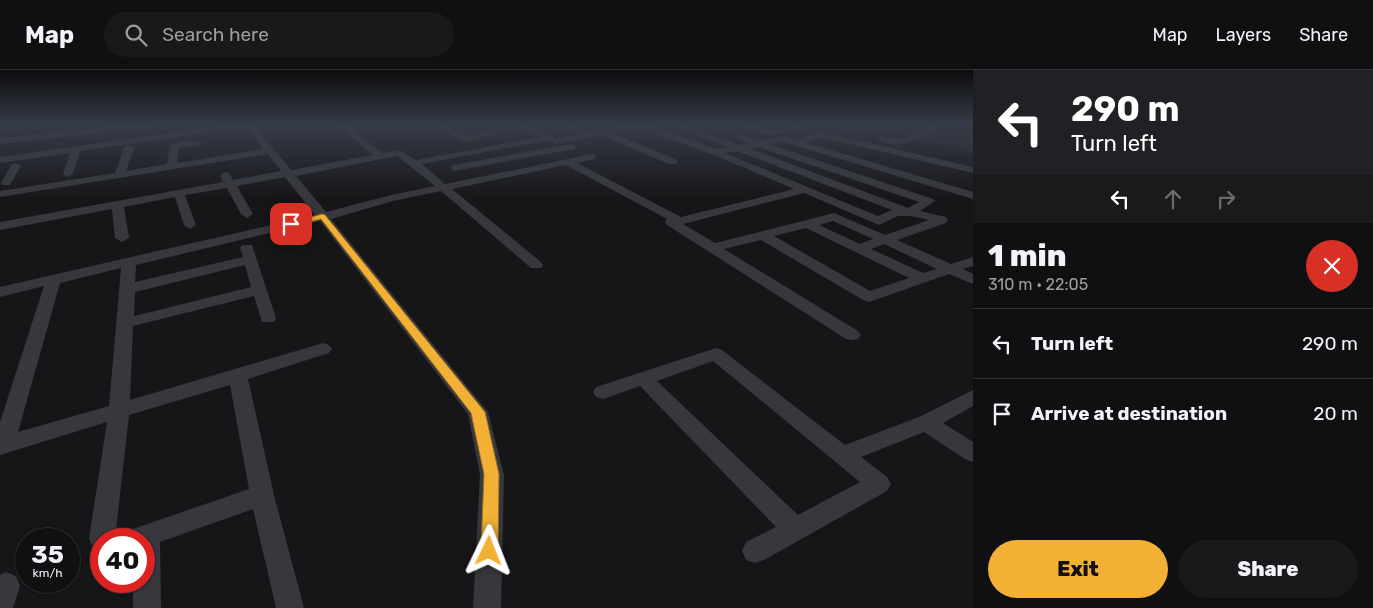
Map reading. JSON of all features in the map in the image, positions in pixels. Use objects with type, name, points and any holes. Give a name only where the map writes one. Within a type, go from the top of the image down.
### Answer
[{"type":"street","points":[[0,160],[69,149]]},
{"type":"street","points":[[68,174],[76,150],[83,149]]},
{"type":"street","points":[[121,170],[129,149]]},
{"type":"street","points":[[172,166],[175,149]]},
{"type":"street","points":[[372,149],[381,156]]},
{"type":"street","points":[[414,163],[493,149]]},
{"type":"street","points":[[454,168],[558,149]]},
{"type":"street","points":[[0,292],[243,236],[391,198],[592,157],[575,149]]},
{"type":"street","points":[[642,149],[673,162]]},
{"type":"street","points":[[683,149],[696,154]]},
{"type":"street","points":[[707,149],[879,221],[896,212],[907,213],[929,201],[773,149]]},
{"type":"street","points":[[715,152],[721,149]]},
{"type":"street","points":[[747,149],[751,153],[909,212],[942,220],[858,248]]},
{"type":"street","points":[[819,149],[973,196]]},
{"type":"street","points":[[883,149],[973,170]]},
{"type":"street","points":[[3,184],[68,174],[172,166],[271,151],[478,412],[492,474],[487,608]]},
{"type":"street","points":[[0,226],[399,152],[444,186],[536,265]]},
{"type":"street","points":[[441,158],[471,181]]},
{"type":"street","points":[[568,162],[679,221]]},
{"type":"street","points":[[3,184],[16,166]]},
{"type":"street","points":[[221,168],[247,214]]},
{"type":"street","points":[[0,194],[121,170]]},
{"type":"street","points":[[804,190],[671,222],[852,335]]},
{"type":"street","points":[[179,193],[190,225]]},
{"type":"street","points":[[118,205],[122,238]]},
{"type":"street","points":[[712,248],[834,217],[973,280]]},
{"type":"street","points":[[806,224],[923,279]]},
{"type":"street","points":[[243,236],[268,318]]},
{"type":"street","points":[[762,236],[869,296],[973,261]]},
{"type":"street","points":[[127,289],[250,259]]},
{"type":"street","points":[[104,528],[120,410],[129,263]]},
{"type":"street","points":[[2,445],[53,280]]},
{"type":"street","points":[[125,323],[259,290]]},
{"type":"street","points":[[2,445],[238,377],[323,349]]},
{"type":"street","points":[[603,392],[716,354],[878,484],[754,551]]},
{"type":"street","points":[[238,377],[262,495],[290,608]]},
{"type":"street","points":[[643,378],[795,529]]},
{"type":"street","points":[[842,455],[926,423],[973,397]]},
{"type":"street","points":[[926,423],[973,453]]},
{"type":"street","points":[[155,532],[262,495]]},
{"type":"street","points":[[146,593],[147,608]]},
{"type":"shaded area","points":[[957,149],[973,149],[973,153]]},
{"type":"route","points":[[291,224],[322,216],[478,412],[492,474],[489,551]]}]
